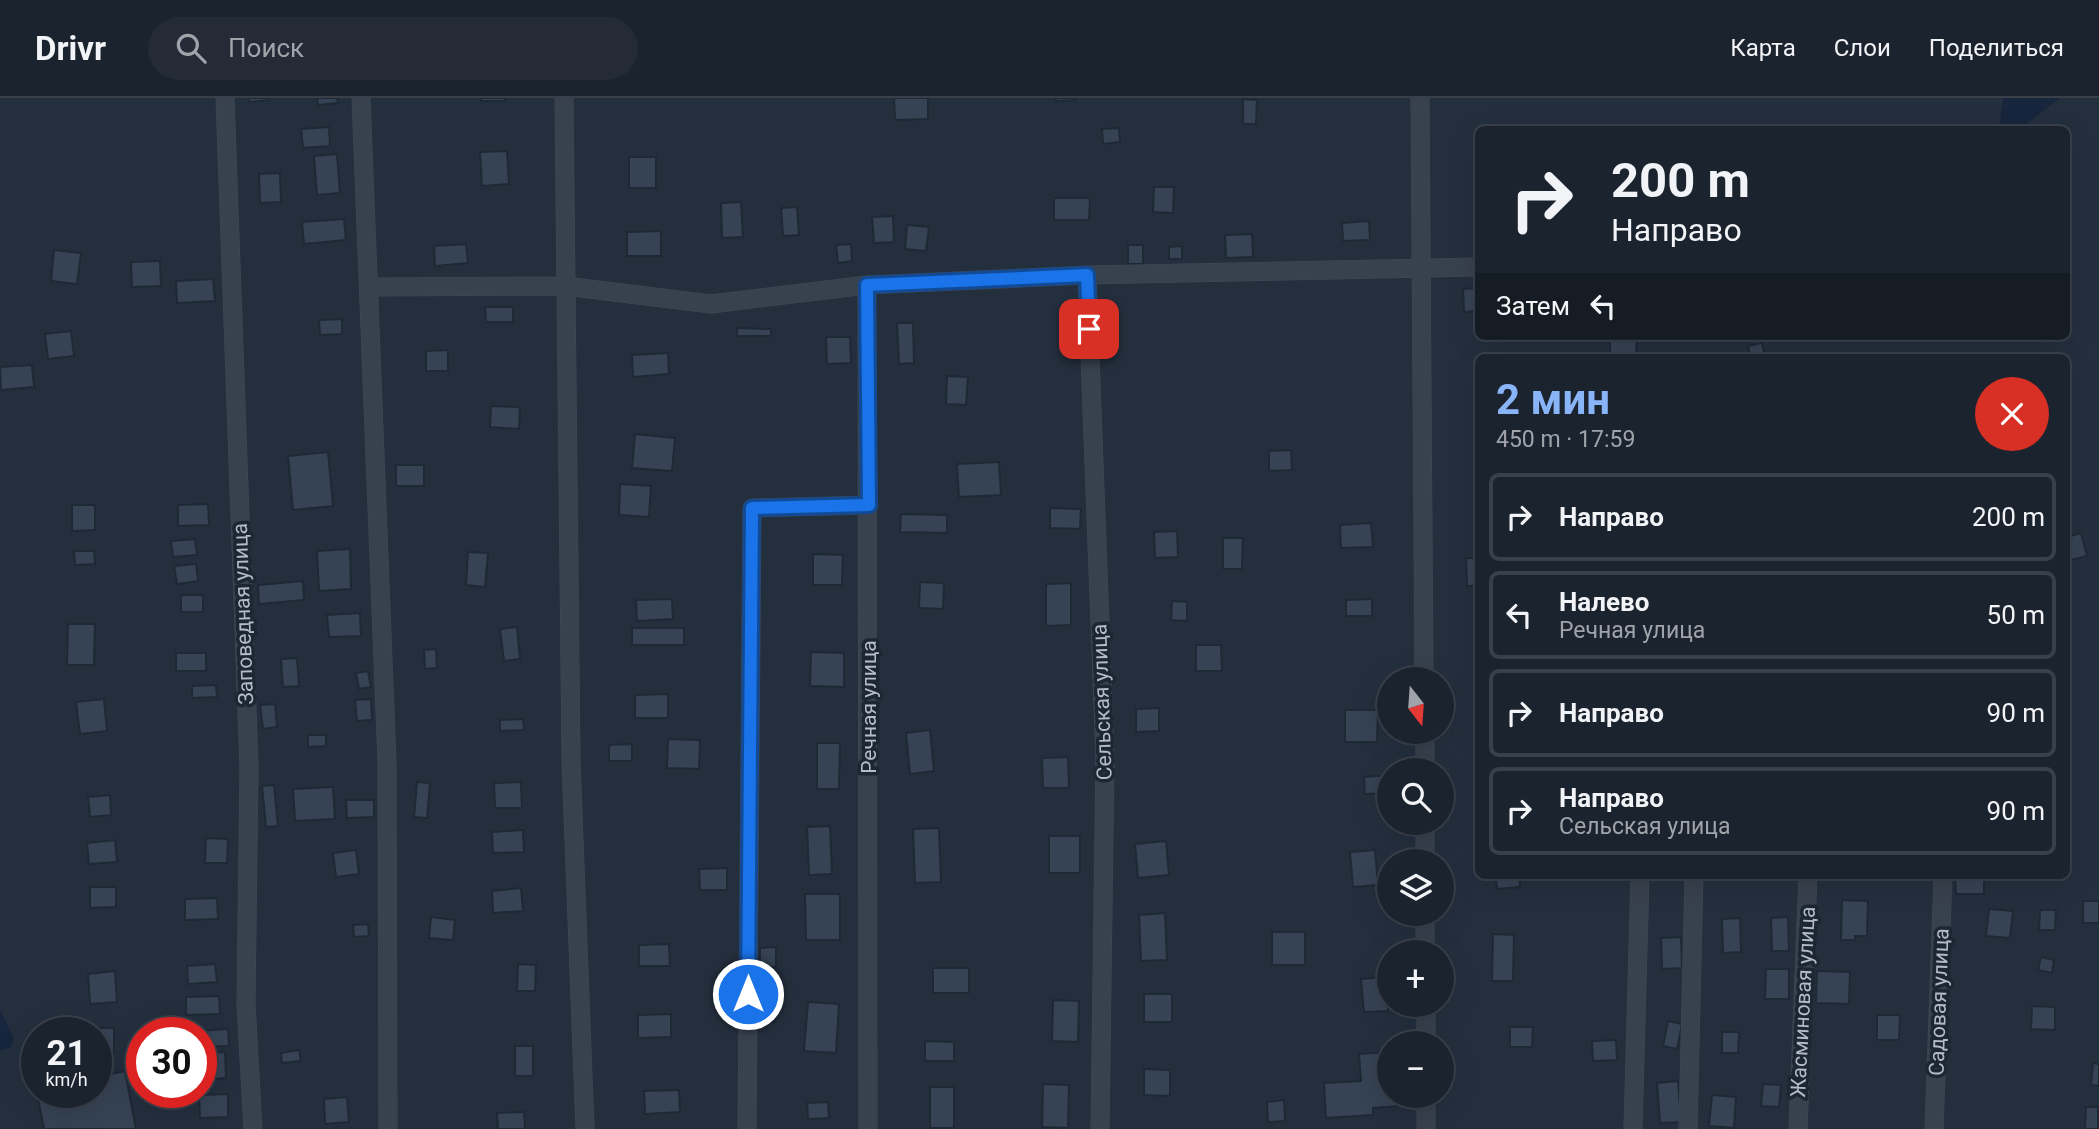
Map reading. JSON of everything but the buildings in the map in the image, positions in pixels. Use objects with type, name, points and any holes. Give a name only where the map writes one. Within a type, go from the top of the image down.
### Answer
[{"type":"street","name":"Заповедная улица","points":[[225,98],[249,767],[246,1004],[253,1129]]},
{"type":"street","points":[[361,98],[387,761],[388,1129]]},
{"type":"street","points":[[564,98],[571,761],[585,1129]]},
{"type":"street","points":[[1419,98],[1424,667]]},
{"type":"street","points":[[369,287],[565,286],[710,304],[867,285],[1087,275],[1475,267]]},
{"type":"street","name":"Сельская улица","points":[[1087,275],[1105,759],[1100,1129]]},
{"type":"street","name":"Речная улица","points":[[867,285],[868,1129]]},
{"type":"street","points":[[747,1129],[752,508],[869,505]]},
{"type":"street","points":[[1633,1129],[1640,879]]},
{"type":"street","points":[[1688,1129],[1694,879]]},
{"type":"street","name":"Жасминовая улица","points":[[1798,1129],[1808,879]]},
{"type":"street","name":"Садовая улица","points":[[1934,1129],[1943,879]]},
{"type":"street","points":[[1426,1108],[1426,1129]]},
{"type":"water","points":[[2003,98],[2060,98],[2024,126],[1999,126]]},
{"type":"water","points":[[0,1010],[14,1038],[10,1048],[0,1050]]},
{"type":"route","points":[[748,994],[752,508],[869,505],[867,285],[1087,275],[1089,329]]}]
